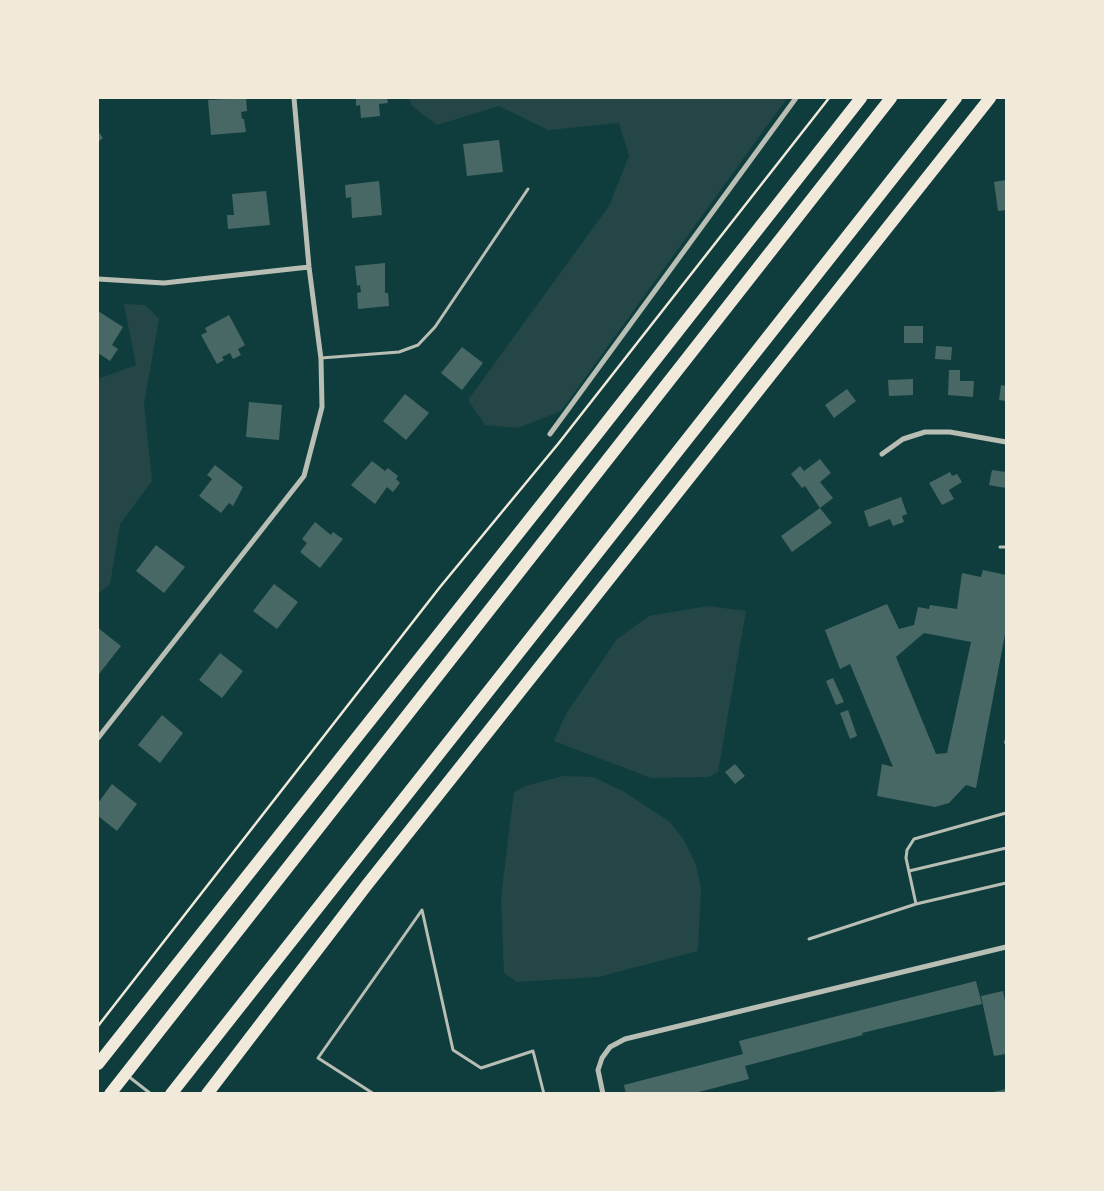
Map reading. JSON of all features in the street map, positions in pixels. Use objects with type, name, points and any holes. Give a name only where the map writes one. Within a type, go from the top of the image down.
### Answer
[{"type":"highway","points":[[98,1064],[861,98]]},
{"type":"highway","points":[[110,1094],[891,98]]},
{"type":"highway","points":[[171,1094],[956,98]]},
{"type":"highway","points":[[206,1094],[366,886],[990,98]]},
{"type":"street","points":[[98,738],[304,476],[322,407],[321,358],[309,267],[294,98]]},
{"type":"street","points":[[550,434],[796,98]]},
{"type":"street","points":[[98,279],[164,283],[309,267]]},
{"type":"street","points":[[882,454],[902,439],[925,432],[950,432],[1006,442]]},
{"type":"street","points":[[603,1094],[598,1070],[602,1058],[610,1047],[625,1039],[1006,947]]},
{"type":"lane","points":[[321,358],[399,352],[418,345],[435,327],[528,189]]},
{"type":"lane","points":[[1000,547],[1006,547]]},
{"type":"lane","points":[[916,904],[907,850],[914,839],[1006,813]]},
{"type":"lane","points":[[909,870],[1006,848]]},
{"type":"lane","points":[[809,939],[916,904],[1006,883]]},
{"type":"lane","points":[[374,1094],[318,1058],[422,910],[453,1050],[481,1068],[533,1051],[544,1094]]},
{"type":"lane","points":[[126,1074],[151,1094]]},
{"type":"path","points":[[98,1026],[416,618],[602,389],[829,98]]},
{"type":"shaded area","points":[[409,98],[787,98],[561,411],[518,428],[485,425],[468,400],[609,206],[629,156],[619,123],[548,130],[499,106],[437,125],[412,106]]},
{"type":"shaded area","points":[[124,304],[145,305],[159,319],[144,404],[152,481],[120,524],[110,584],[98,594],[98,379],[136,365]]},
{"type":"shaded area","points":[[708,606],[746,611],[718,772],[709,777],[651,778],[554,741],[566,714],[617,639],[649,616]]},
{"type":"shaded area","points":[[563,776],[593,777],[623,791],[670,822],[684,840],[696,865],[701,888],[698,951],[598,977],[517,982],[504,973],[501,897],[514,792],[525,786]]},
{"type":"building","points":[[246,98],[247,111],[241,112],[246,132],[211,135],[208,100]]},
{"type":"building","points":[[356,98],[387,98],[388,103],[379,104],[380,116],[361,118],[360,105],[356,106]]},
{"type":"building","points":[[98,131],[103,138],[98,142]]},
{"type":"building","points":[[499,140],[503,172],[467,176],[463,144]]},
{"type":"building","points":[[1006,180],[1006,210],[998,211],[994,182]]},
{"type":"building","points":[[379,181],[382,215],[352,218],[351,197],[346,198],[345,185]]},
{"type":"building","points":[[266,191],[270,225],[228,229],[227,215],[234,215],[232,194]]},
{"type":"building","points":[[385,263],[385,293],[388,293],[389,306],[358,309],[357,293],[361,292],[360,285],[357,286],[355,266]]},
{"type":"building","points":[[98,311],[123,327],[112,345],[118,349],[110,361],[98,353]]},
{"type":"building","points":[[229,315],[245,345],[238,349],[241,355],[233,359],[230,353],[222,357],[224,360],[217,364],[201,335],[207,332],[205,328]]},
{"type":"building","points":[[904,326],[923,326],[923,343],[904,343]]},
{"type":"building","points":[[936,346],[952,347],[951,360],[935,359]]},
{"type":"building","points":[[462,347],[483,363],[462,390],[441,373]]},
{"type":"building","points":[[949,370],[960,370],[960,381],[974,381],[973,397],[948,395]]},
{"type":"building","points":[[913,379],[913,395],[889,396],[888,380]]},
{"type":"building","points":[[1001,385],[1006,386],[1006,401],[999,400]]},
{"type":"building","points":[[847,389],[856,401],[834,418],[825,405]]},
{"type":"building","points":[[405,394],[429,413],[406,440],[383,421]]},
{"type":"building","points":[[249,402],[282,405],[279,440],[246,437]]},
{"type":"building","points":[[820,459],[831,473],[820,482],[833,498],[820,508],[805,486],[802,488],[791,474],[800,466],[804,471]]},
{"type":"building","points":[[372,461],[385,471],[388,468],[398,476],[396,479],[400,483],[393,492],[387,487],[375,504],[351,485]]},
{"type":"building","points":[[215,465],[243,487],[233,506],[229,503],[221,513],[199,496],[212,479],[207,475]]},
{"type":"building","points":[[992,470],[1006,472],[1006,488],[989,485]]},
{"type":"building","points":[[950,472],[952,476],[957,474],[962,482],[949,490],[954,499],[942,505],[929,483]]},
{"type":"building","points":[[901,497],[907,514],[902,516],[904,522],[893,526],[890,519],[869,527],[864,511]]},
{"type":"building","points":[[820,508],[832,523],[792,552],[781,536]]},
{"type":"building","points":[[315,522],[331,535],[333,532],[343,539],[320,568],[300,552],[307,543],[302,539]]},
{"type":"building","points":[[156,545],[185,567],[164,593],[136,571]]},
{"type":"building","points":[[983,570],[1006,575],[1006,629],[976,788],[966,785],[949,803],[935,807],[877,796],[882,764],[893,767],[850,664],[840,669],[825,630],[887,604],[899,629],[914,625],[918,607],[929,609],[930,605],[957,609],[962,573],[981,577]],"holes":[[[924,633],[971,642],[947,753],[936,754],[896,657]]]},
{"type":"building","points":[[274,584],[298,602],[277,629],[253,611]]},
{"type":"building","points":[[98,628],[121,646],[99,674],[98,672]]},
{"type":"building","points":[[220,653],[243,671],[222,698],[199,680]]},
{"type":"building","points":[[833,678],[844,702],[836,705],[826,681]]},
{"type":"building","points":[[848,710],[857,736],[850,739],[840,713]]},
{"type":"building","points":[[162,715],[183,733],[160,763],[138,745]]},
{"type":"building","points":[[735,764],[745,776],[735,784],[725,772]]},
{"type":"building","points":[[112,784],[137,804],[117,831],[98,816],[98,803]]},
{"type":"building","points":[[976,981],[982,1004],[862,1033],[863,1035],[745,1066],[749,1079],[691,1094],[626,1094],[624,1085],[743,1054],[739,1041]]},
{"type":"building","points":[[1003,991],[1006,1006],[1006,1054],[994,1056],[981,996]]},
{"type":"building","points":[[1006,1089],[1006,1094],[989,1094],[989,1093]]}]
